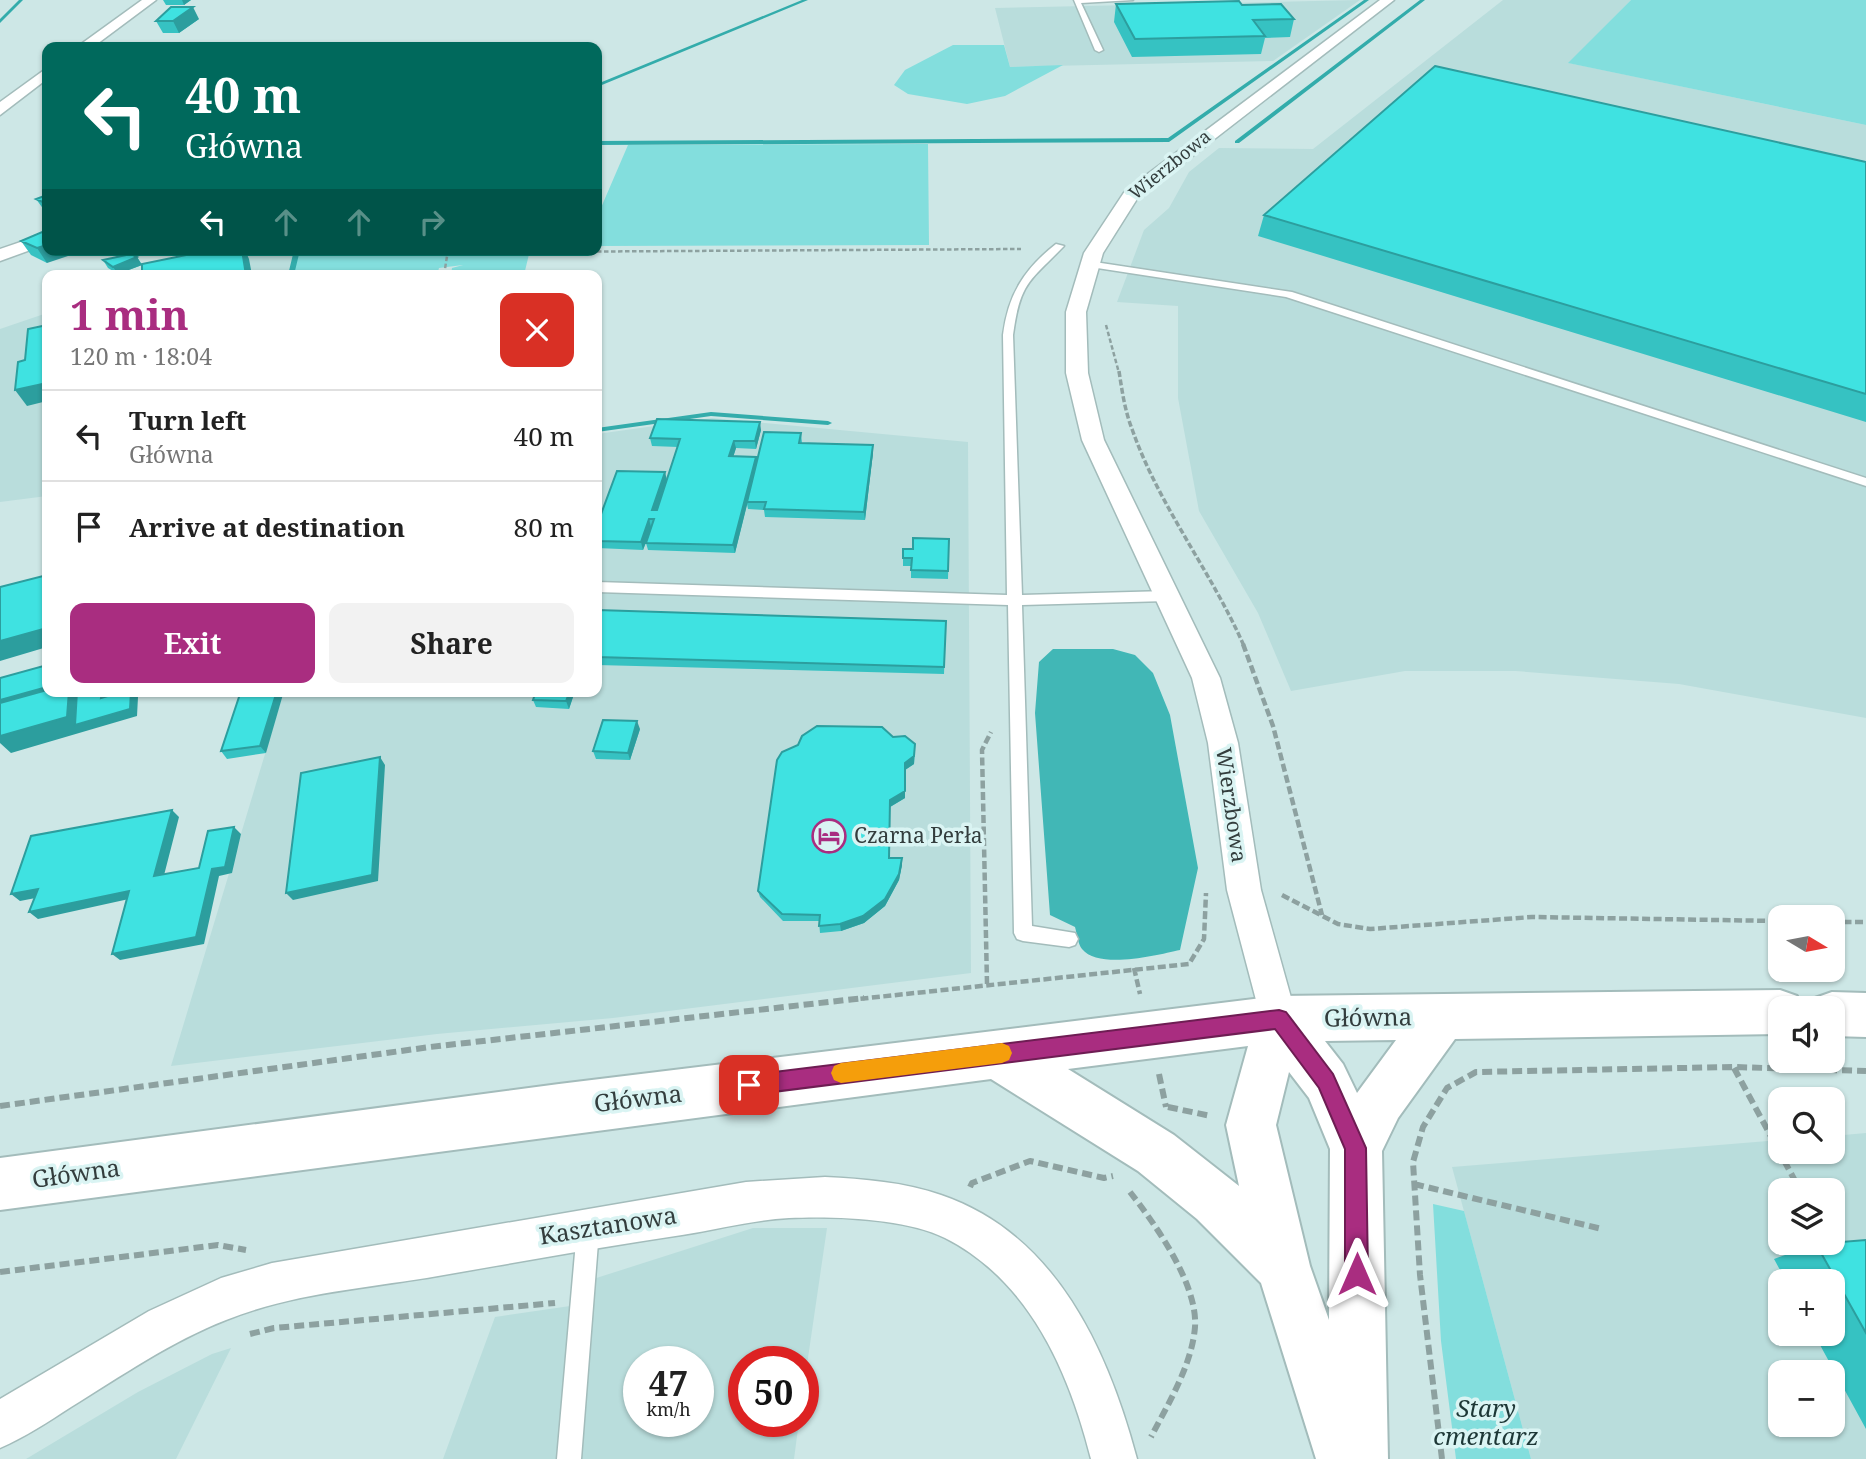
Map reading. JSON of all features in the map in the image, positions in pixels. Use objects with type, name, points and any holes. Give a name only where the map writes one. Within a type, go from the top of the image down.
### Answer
[{"type":"main road","name":"Główna","points":[[0,1184],[1279,1019],[1768,1012]]},
{"type":"main road","points":[[1845,1014],[1866,1015]]},
{"type":"main road","points":[[1356,1148],[1380,1100],[1443,1017]]},
{"type":"main road","points":[[1279,1019],[1326,1081],[1356,1148],[1358,1459]]},
{"type":"main road","points":[[1279,1019],[1251,1125],[1283,1266],[1346,1459]]},
{"type":"main road","points":[[994,1054],[1067,1094],[1138,1140],[1206,1192],[1283,1266]]},
{"type":"street","points":[[90,42],[150,0]]},
{"type":"street","name":"Wierzbowa","points":[[1279,1019],[1244,890],[1223,743],[1206,678],[1093,440],[1081,402],[1073,351],[1076,314],[1098,266],[1104,233],[1131,195],[1388,0]]},
{"type":"street","points":[[0,110],[42,76]]},
{"type":"street","points":[[0,255],[42,240]]},
{"type":"street","name":"Kasztanowa","points":[[0,1425],[150,1337],[221,1300],[276,1284],[588,1228],[785,1198],[875,1201],[955,1220],[984,1237],[1021,1270],[1055,1313],[1087,1372],[1107,1427],[1129,1451]]},
{"type":"lane","points":[[1099,50],[1077,1],[1130,0]]},
{"type":"lane","points":[[1059,246],[1022,282],[1011,304],[1008,335],[1023,933],[1069,939]]},
{"type":"lane","points":[[1098,266],[1288,294],[1866,482]]},
{"type":"lane","points":[[602,587],[1016,600],[1167,596]]},
{"type":"lane","points":[[569,1459],[588,1228]]},
{"type":"path","points":[[602,252],[960,251],[1012,247],[1046,256]]},
{"type":"path","points":[[1098,266],[1098,305],[1113,341],[1132,428],[1154,476],[1209,572],[1256,671],[1322,915]]},
{"type":"path","points":[[987,984],[982,750],[994,728],[994,721]]},
{"type":"path","points":[[0,1106],[430,1047],[987,984],[1075,971],[1189,964],[1204,939],[1206,887]]},
{"type":"path","points":[[1278,893],[1338,924],[1370,929],[1532,917],[1768,921]]},
{"type":"path","points":[[1845,922],[1866,922]]},
{"type":"path","points":[[1733,1067],[1793,1178]]},
{"type":"path","points":[[1442,1459],[1420,1275],[1413,1162],[1423,1127],[1447,1088],[1476,1072],[1733,1067],[1866,1071]]},
{"type":"path","points":[[955,1220],[972,1183],[1030,1161],[1104,1178],[1116,1175],[1122,1167]]},
{"type":"path","points":[[1116,1175],[1136,1199],[1185,1279],[1195,1325],[1187,1355],[1152,1436],[1129,1451]]},
{"type":"path","points":[[1414,1184],[1602,1229]]},
{"type":"path","points":[[0,1272],[218,1245],[277,1255],[274,1328]]},
{"type":"path","points":[[236,1338],[274,1328],[583,1299]]},
{"type":"shaded area","points":[[1360,0],[1273,61],[1010,67],[995,8]]},
{"type":"shaded area","points":[[1503,0],[1631,0],[1569,63],[1866,125],[1866,718],[1679,684],[1516,671],[1405,671],[1291,691],[1258,613],[1199,511],[1178,398],[1178,306],[1117,302],[1144,230],[1169,208],[1189,172],[1219,148],[1313,149]]},
{"type":"shaded area","points":[[190,256],[294,256],[290,270],[155,270]]},
{"type":"shaded area","points":[[42,315],[42,497],[0,502],[0,329]]},
{"type":"shaded area","points":[[712,418],[968,442],[971,973],[613,1018],[437,1034],[171,1066],[282,697],[602,697],[602,433]]},
{"type":"shaded area","points":[[1053,649],[1113,649],[1135,655],[1153,673],[1170,715],[1198,868],[1180,950],[1129,959],[1101,959],[1082,949],[1075,927],[1050,915],[1035,713],[1039,662]]},
{"type":"shaded area","points":[[1866,1133],[1866,1459],[1531,1459],[1452,1167],[1768,1141],[1768,1164],[1845,1164],[1845,1135]]},
{"type":"shaded area","points":[[753,1228],[827,1228],[810,1346],[728,1346],[728,1437],[797,1437],[794,1459],[443,1459],[495,1317],[584,1304],[587,1281]]},
{"type":"shaded area","points":[[231,1348],[176,1459],[26,1459],[138,1392],[212,1354]]},
{"type":"green space","points":[[1631,0],[1866,0],[1866,125],[1568,63]]},
{"type":"green space","points":[[953,45],[1004,45],[1010,67],[1063,65],[1005,96],[967,104],[908,94],[894,85],[905,70]]},
{"type":"green space","points":[[928,144],[929,245],[602,246],[602,205],[628,145]]},
{"type":"green space","points":[[294,256],[529,256],[525,270],[452,270],[463,265],[438,270],[290,270]]},
{"type":"green space","name":"Stary cmentarz","points":[[1433,1204],[1464,1211],[1531,1459],[1456,1459],[1441,1341]]},
{"type":"building","points":[[1239,1],[1242,5],[1281,4],[1294,19],[1253,20],[1265,36],[1135,39],[1116,4]]},
{"type":"building","points":[[171,7],[193,7],[173,21],[156,21]]},
{"type":"building","points":[[1435,66],[1866,162],[1866,394],[1264,215]]},
{"type":"building","points":[[42,232],[42,246],[37,248],[21,241]]},
{"type":"building","points":[[122,256],[137,257],[113,267],[103,260]]},
{"type":"building","points":[[181,256],[243,256],[245,270],[142,270],[142,264]]},
{"type":"building","points":[[42,326],[42,384],[15,390],[18,362],[25,360],[28,329]]},
{"type":"building","points":[[657,419],[760,422],[755,441],[734,441],[729,456],[756,457],[733,545],[646,543],[654,519],[649,519],[641,542],[602,541],[602,512],[617,471],[665,472],[652,510],[657,510],[680,439],[650,438]]},
{"type":"building","points":[[764,432],[801,433],[799,443],[873,445],[864,512],[764,509],[766,502],[747,502]]},
{"type":"building","points":[[913,538],[949,539],[948,571],[911,570],[912,558],[903,558],[903,549],[913,549]]},
{"type":"building","points":[[42,576],[42,629],[0,641],[0,587]]},
{"type":"building","points":[[602,610],[946,621],[944,667],[602,657]]},
{"type":"building","points":[[42,666],[42,688],[0,700],[0,678]]},
{"type":"building","points":[[42,691],[42,697],[69,697],[67,717],[0,736],[0,703]]},
{"type":"building","points":[[77,697],[131,697],[130,709],[75,725]]},
{"type":"building","points":[[239,697],[275,697],[260,746],[221,751]]},
{"type":"building","points":[[534,697],[568,697],[566,701],[533,700]]},
{"type":"building","points":[[603,720],[637,721],[628,753],[593,751]]},
{"type":"building","name":"Czarna Perła","points":[[817,726],[882,727],[893,737],[905,736],[915,744],[914,756],[905,763],[905,791],[890,800],[889,858],[902,858],[899,874],[885,899],[863,916],[840,924],[819,926],[820,915],[782,914],[758,891],[777,760],[782,752],[798,745],[802,736]]},
{"type":"building","points":[[380,757],[372,875],[286,893],[301,773]]},
{"type":"building","points":[[172,810],[154,876],[199,868],[208,831],[234,827],[225,867],[212,869],[196,937],[112,954],[129,891],[29,912],[38,889],[11,894],[31,836]]},
{"type":"building","points":[[1866,1240],[1866,1333],[1845,1296],[1845,1269],[1830,1269],[1822,1255],[1845,1255],[1845,1242]]},
{"type":"waterway","points":[[0,22],[21,0]]},
{"type":"waterway","points":[[602,84],[806,0]]},
{"type":"waterway","points":[[602,143],[1169,140],[1367,0]]},
{"type":"waterway","points":[[1237,142],[1423,0]]},
{"type":"waterway","points":[[292,270],[296,256]]},
{"type":"waterway","points":[[602,429],[711,414],[828,423]]},
{"type":"slow traffic","points":[[841,1073],[1002,1053]]},
{"type":"place","name":"Czarna Perła","points":[[829,836]]},
{"type":"route","points":[[749,1085],[1279,1019],[1310,1056],[1326,1081],[1356,1148],[1357,1274]]}]
